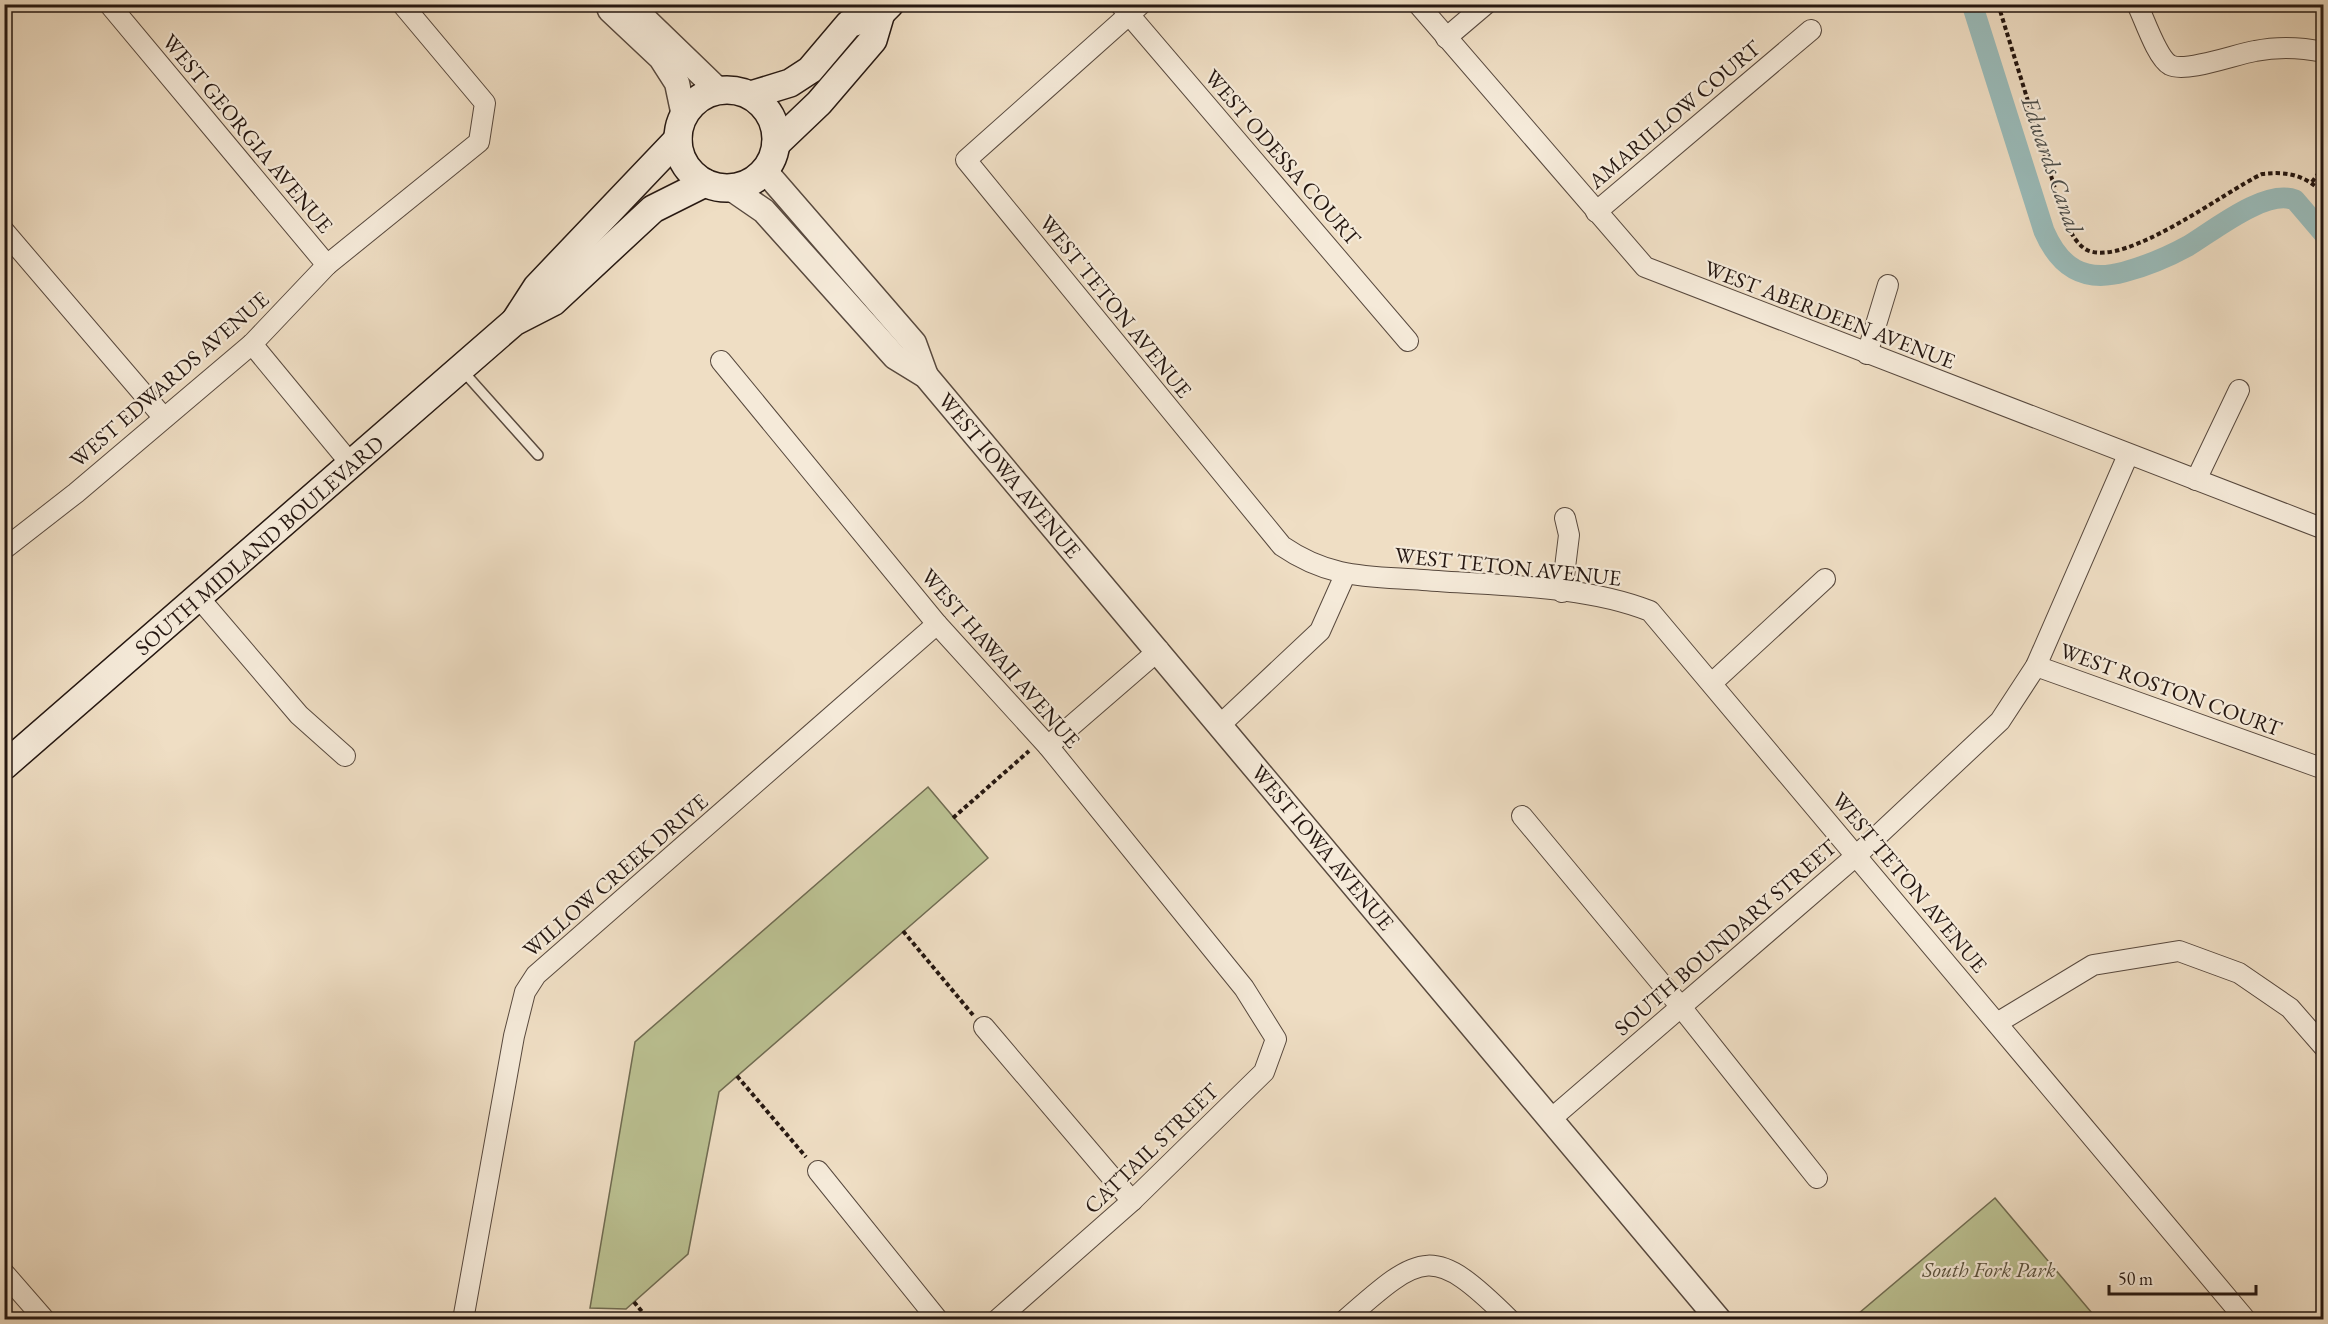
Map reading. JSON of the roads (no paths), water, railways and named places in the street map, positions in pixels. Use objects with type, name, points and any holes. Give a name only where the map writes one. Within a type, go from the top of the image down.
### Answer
[{"type":"main road","points":[[751,95],[790,83],[810,70],[849,24],[886,9]]},
{"type":"main road","points":[[776,144],[819,103],[873,40],[886,9]]},
{"type":"main road","points":[[718,90],[735,90],[751,95],[765,106],[773,119],[776,144],[771,164],[747,185],[732,189],[716,188],[705,183],[689,170],[680,156],[681,127],[702,96],[718,90]]},
{"type":"main road","name":"SOUTH MIDLAND BOULEVARD","points":[[514,322],[537,287],[681,127]]},
{"type":"main road","name":"SOUTH MIDLAND BOULEVARD","points":[[4,766],[514,322],[553,302],[653,209],[705,183]]},
{"type":"street","name":"WEST GEORGIA AVENUE","points":[[109,4],[327,265]]},
{"type":"street","name":"WEST EDWARDS AVENUE","points":[[4,549],[76,493],[252,344],[327,265],[479,142],[485,103],[402,4]]},
{"type":"street","points":[[609,4],[610,9],[661,58],[676,83],[681,127]]},
{"type":"street","name":"WEST ABERDEEN AVENUE","points":[[1418,4],[1645,267],[2324,529]]},
{"type":"street","points":[[1446,38],[1486,4]]},
{"type":"street","points":[[2137,4],[2161,55],[2170,65],[2183,67],[2256,50],[2298,46],[2324,52]]},
{"type":"street","points":[[637,7],[718,90]]},
{"type":"street","name":"WEST ODESSA COURT","points":[[1130,8],[1408,341]]},
{"type":"street","name":"WEST TETON AVENUE","points":[[1130,8],[966,160],[1282,546],[1305,562],[1345,575],[1562,592],[1619,599],[1650,611],[2246,1320]]},
{"type":"street","name":"AMARILLOW COURT","points":[[1596,212],[1811,30]]},
{"type":"street","name":"WEST IOWA AVENUE","points":[[765,171],[914,343],[926,376]]},
{"type":"street","name":"WEST IOWA AVENUE","points":[[732,189],[764,211],[895,357],[926,376],[1159,650],[1719,1320]]},
{"type":"street","points":[[4,231],[164,418]]},
{"type":"street","points":[[1867,354],[1888,285]]},
{"type":"street","points":[[252,344],[351,464]]},
{"type":"street","name":"WEST HAWAII AVENUE","points":[[721,361],[938,624],[1045,743],[1244,988]]},
{"type":"street","points":[[2196,480],[2239,390]]},
{"type":"street","name":"SOUTH BOUNDARY STREET","points":[[1552,1118],[1857,855],[2000,721],[2036,666],[2128,455]]},
{"type":"street","points":[[1562,592],[1569,535],[1565,518]]},
{"type":"street","points":[[1220,725],[1320,631],[1345,575]]},
{"type":"street","points":[[1712,683],[1825,579]]},
{"type":"street","points":[[199,598],[299,715],[345,756]]},
{"type":"street","name":"WILLOW CREEK DRIVE","points":[[463,1320],[514,1036],[525,992],[536,975],[938,624]]},
{"type":"street","points":[[1045,743],[1159,650]]},
{"type":"street","name":"WEST ROSTON COURT","points":[[2036,666],[2324,769]]},
{"type":"street","points":[[1522,816],[1681,1007],[1817,1178]]},
{"type":"street","points":[[1996,1023],[2093,965],[2179,951],[2239,973],[2290,1008],[2324,1047]]},
{"type":"street","name":"CATTAIL STREET","points":[[997,1320],[1132,1201],[1264,1072],[1275,1039],[1244,988]]},
{"type":"street","points":[[984,1027],[1132,1201]]},
{"type":"street","points":[[818,1171],[938,1320]]},
{"type":"street","points":[[1345,1320],[1393,1278],[1417,1267],[1440,1265],[1473,1283],[1510,1320]]},
{"type":"street","points":[[4,1273],[45,1320]]},
{"type":"lane","points":[[460,369],[538,455]]},
{"type":"waterway","name":"Edwards Canal","points":[[1972,4],[2044,231],[2058,255],[2075,270],[2085,274],[2110,275],[2140,267],[2188,246],[2255,205],[2283,198],[2295,200],[2324,234]]},
{"type":"park label","name":"South Fork Park","points":[[1989,1269]]}]
